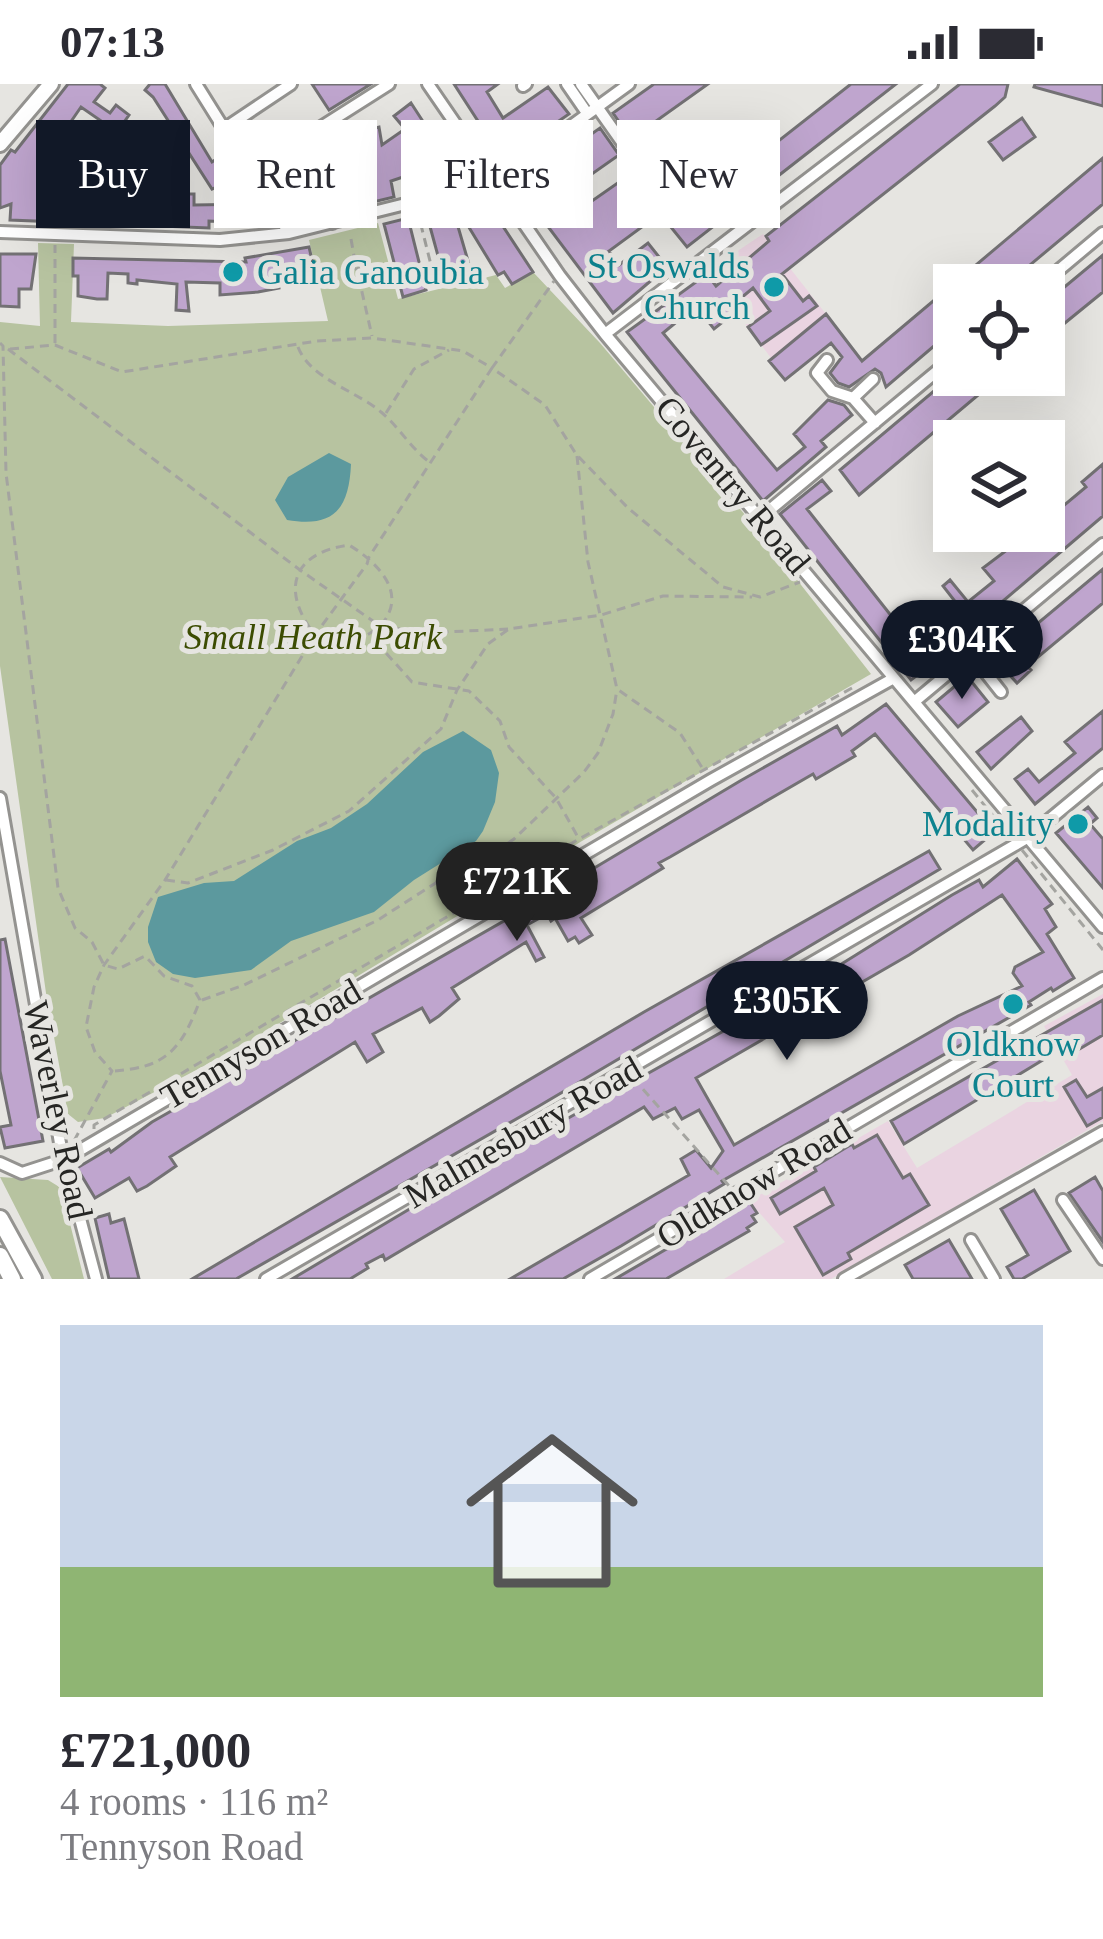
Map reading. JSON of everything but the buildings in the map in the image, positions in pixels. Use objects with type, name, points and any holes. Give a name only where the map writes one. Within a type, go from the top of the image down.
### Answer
[{"type":"highway","points":[[0,1219],[33,1279]]},
{"type":"highway","points":[[0,1256],[12,1279]]},
{"type":"main road","points":[[0,144],[51,84]]},
{"type":"street","points":[[196,84],[218,120]]},
{"type":"street","points":[[237,120],[291,84]]},
{"type":"street","points":[[332,120],[389,84]]},
{"type":"street","name":"Coventry Road","points":[[428,84],[452,120]]},
{"type":"street","points":[[567,84],[617,140]]},
{"type":"street","points":[[581,84],[592,110]]},
{"type":"street","points":[[578,120],[628,84]]},
{"type":"street","points":[[605,334],[932,84]]},
{"type":"street","points":[[286,228],[289,233]]},
{"type":"street","points":[[0,232],[220,240],[310,228]]},
{"type":"street","name":"Coventry Road","points":[[526,228],[605,334],[914,702],[1022,841],[1103,927]]},
{"type":"street","points":[[1065,265],[1103,233]]},
{"type":"street","points":[[827,360],[817,373],[832,391],[853,398],[875,423]]},
{"type":"street","points":[[760,518],[933,375]]},
{"type":"street","points":[[853,398],[873,379]]},
{"type":"street","points":[[914,702],[1103,544]]},
{"type":"street","points":[[971,653],[1000,692]]},
{"type":"street","name":"Tennyson Road","points":[[65,1159],[707,775],[894,678]]},
{"type":"street","name":"Malmesbury Road","points":[[266,1279],[1022,841],[1103,775]]},
{"type":"street","name":"Waverley Road","points":[[0,799],[65,1159],[96,1279]]},
{"type":"street","name":"Oldknow Road","points":[[590,1279],[1103,978]]},
{"type":"street","points":[[844,1279],[1103,1132]]},
{"type":"street","points":[[0,1163],[22,1173],[65,1159]]},
{"type":"street","points":[[1063,1200],[1103,1259]]},
{"type":"street","points":[[971,1240],[994,1279]]},
{"type":"path","points":[[422,228],[435,281]]},
{"type":"path","points":[[55,234],[55,345]]},
{"type":"path","points":[[351,239],[354,256]]},
{"type":"path","points":[[354,256],[363,261],[357,270],[372,338]]},
{"type":"path","points":[[354,256],[347,264],[357,270]]},
{"type":"path","points":[[112,1071],[94,1052],[86,1028],[104,965],[165,880],[315,635],[492,368],[560,276]]},
{"type":"path","points":[[4,346],[55,345],[122,372],[372,338],[463,351],[545,405],[576,454],[628,508],[723,586],[760,597]]},
{"type":"path","points":[[297,345],[308,363],[385,414],[409,446],[430,463]]},
{"type":"path","points":[[4,346],[380,626],[425,633],[509,629],[601,615],[663,596],[760,597],[812,580]]},
{"type":"path","points":[[4,346],[6,473],[58,888],[75,928],[92,941],[104,965],[118,969],[145,956],[164,976],[192,986],[200,1000],[189,1030],[172,1054],[147,1066],[112,1071]]},
{"type":"path","points":[[385,414],[414,368],[451,349]]},
{"type":"path","points":[[200,1000],[244,985],[378,920],[448,875],[485,859],[514,839],[598,753],[617,689],[588,562],[576,454]]},
{"type":"path","points":[[349,545],[369,557],[384,572],[392,595],[387,619],[362,640],[339,645],[315,635],[298,614],[293,591],[300,570],[322,549],[349,545]]},
{"type":"path","points":[[380,626],[378,644],[412,682],[469,691],[500,721],[508,747],[556,798],[579,839]]},
{"type":"path","points":[[165,880],[188,883],[273,850],[349,811],[441,729],[457,690],[488,644],[509,629]]},
{"type":"path","points":[[93,1142],[94,1125],[579,839],[707,775],[869,678],[876,688]]},
{"type":"path","points":[[617,689],[680,733],[707,775]]},
{"type":"path","points":[[960,775],[1022,841],[1103,950]]},
{"type":"path","points":[[65,1159],[112,1071]]},
{"type":"path","points":[[628,1072],[738,1195]]},
{"type":"shaded area","points":[[763,234],[826,314],[771,358],[706,272]]},
{"type":"shaded area","points":[[1103,994],[1103,1121],[831,1279],[724,1279],[785,1242],[749,1201],[888,1121],[917,1168],[1072,1075],[1044,1026]]},
{"type":"green space","name":"Small Heath Park","points":[[377,223],[398,299],[496,275],[505,288],[533,272],[600,343],[757,529],[871,674],[240,1047],[105,1118],[78,1122],[68,1114],[46,993],[0,666],[0,322],[40,326],[38,243],[74,244],[71,322],[168,326],[328,321],[309,240],[377,228]]},
{"type":"green space","points":[[0,1177],[48,1180],[61,1188],[84,1279],[52,1279]]},
{"type":"water","points":[[329,453],[351,464],[342,504],[317,521],[287,520],[275,500],[288,477]]},
{"type":"water","points":[[463,731],[491,750],[499,773],[495,802],[476,841],[374,912],[291,941],[251,970],[195,978],[173,974],[156,962],[148,927],[158,897],[204,883],[234,881],[297,841],[331,828],[367,804],[423,752]]},
{"type":"place","name":"Galia Ganoubia","points":[[233,272]]},
{"type":"place","name":"St Oswalds Church","points":[[774,287]]},
{"type":"place","name":"Modality","points":[[1078,824]]},
{"type":"place","name":"Oldknow Court","points":[[1013,1004]]}]
